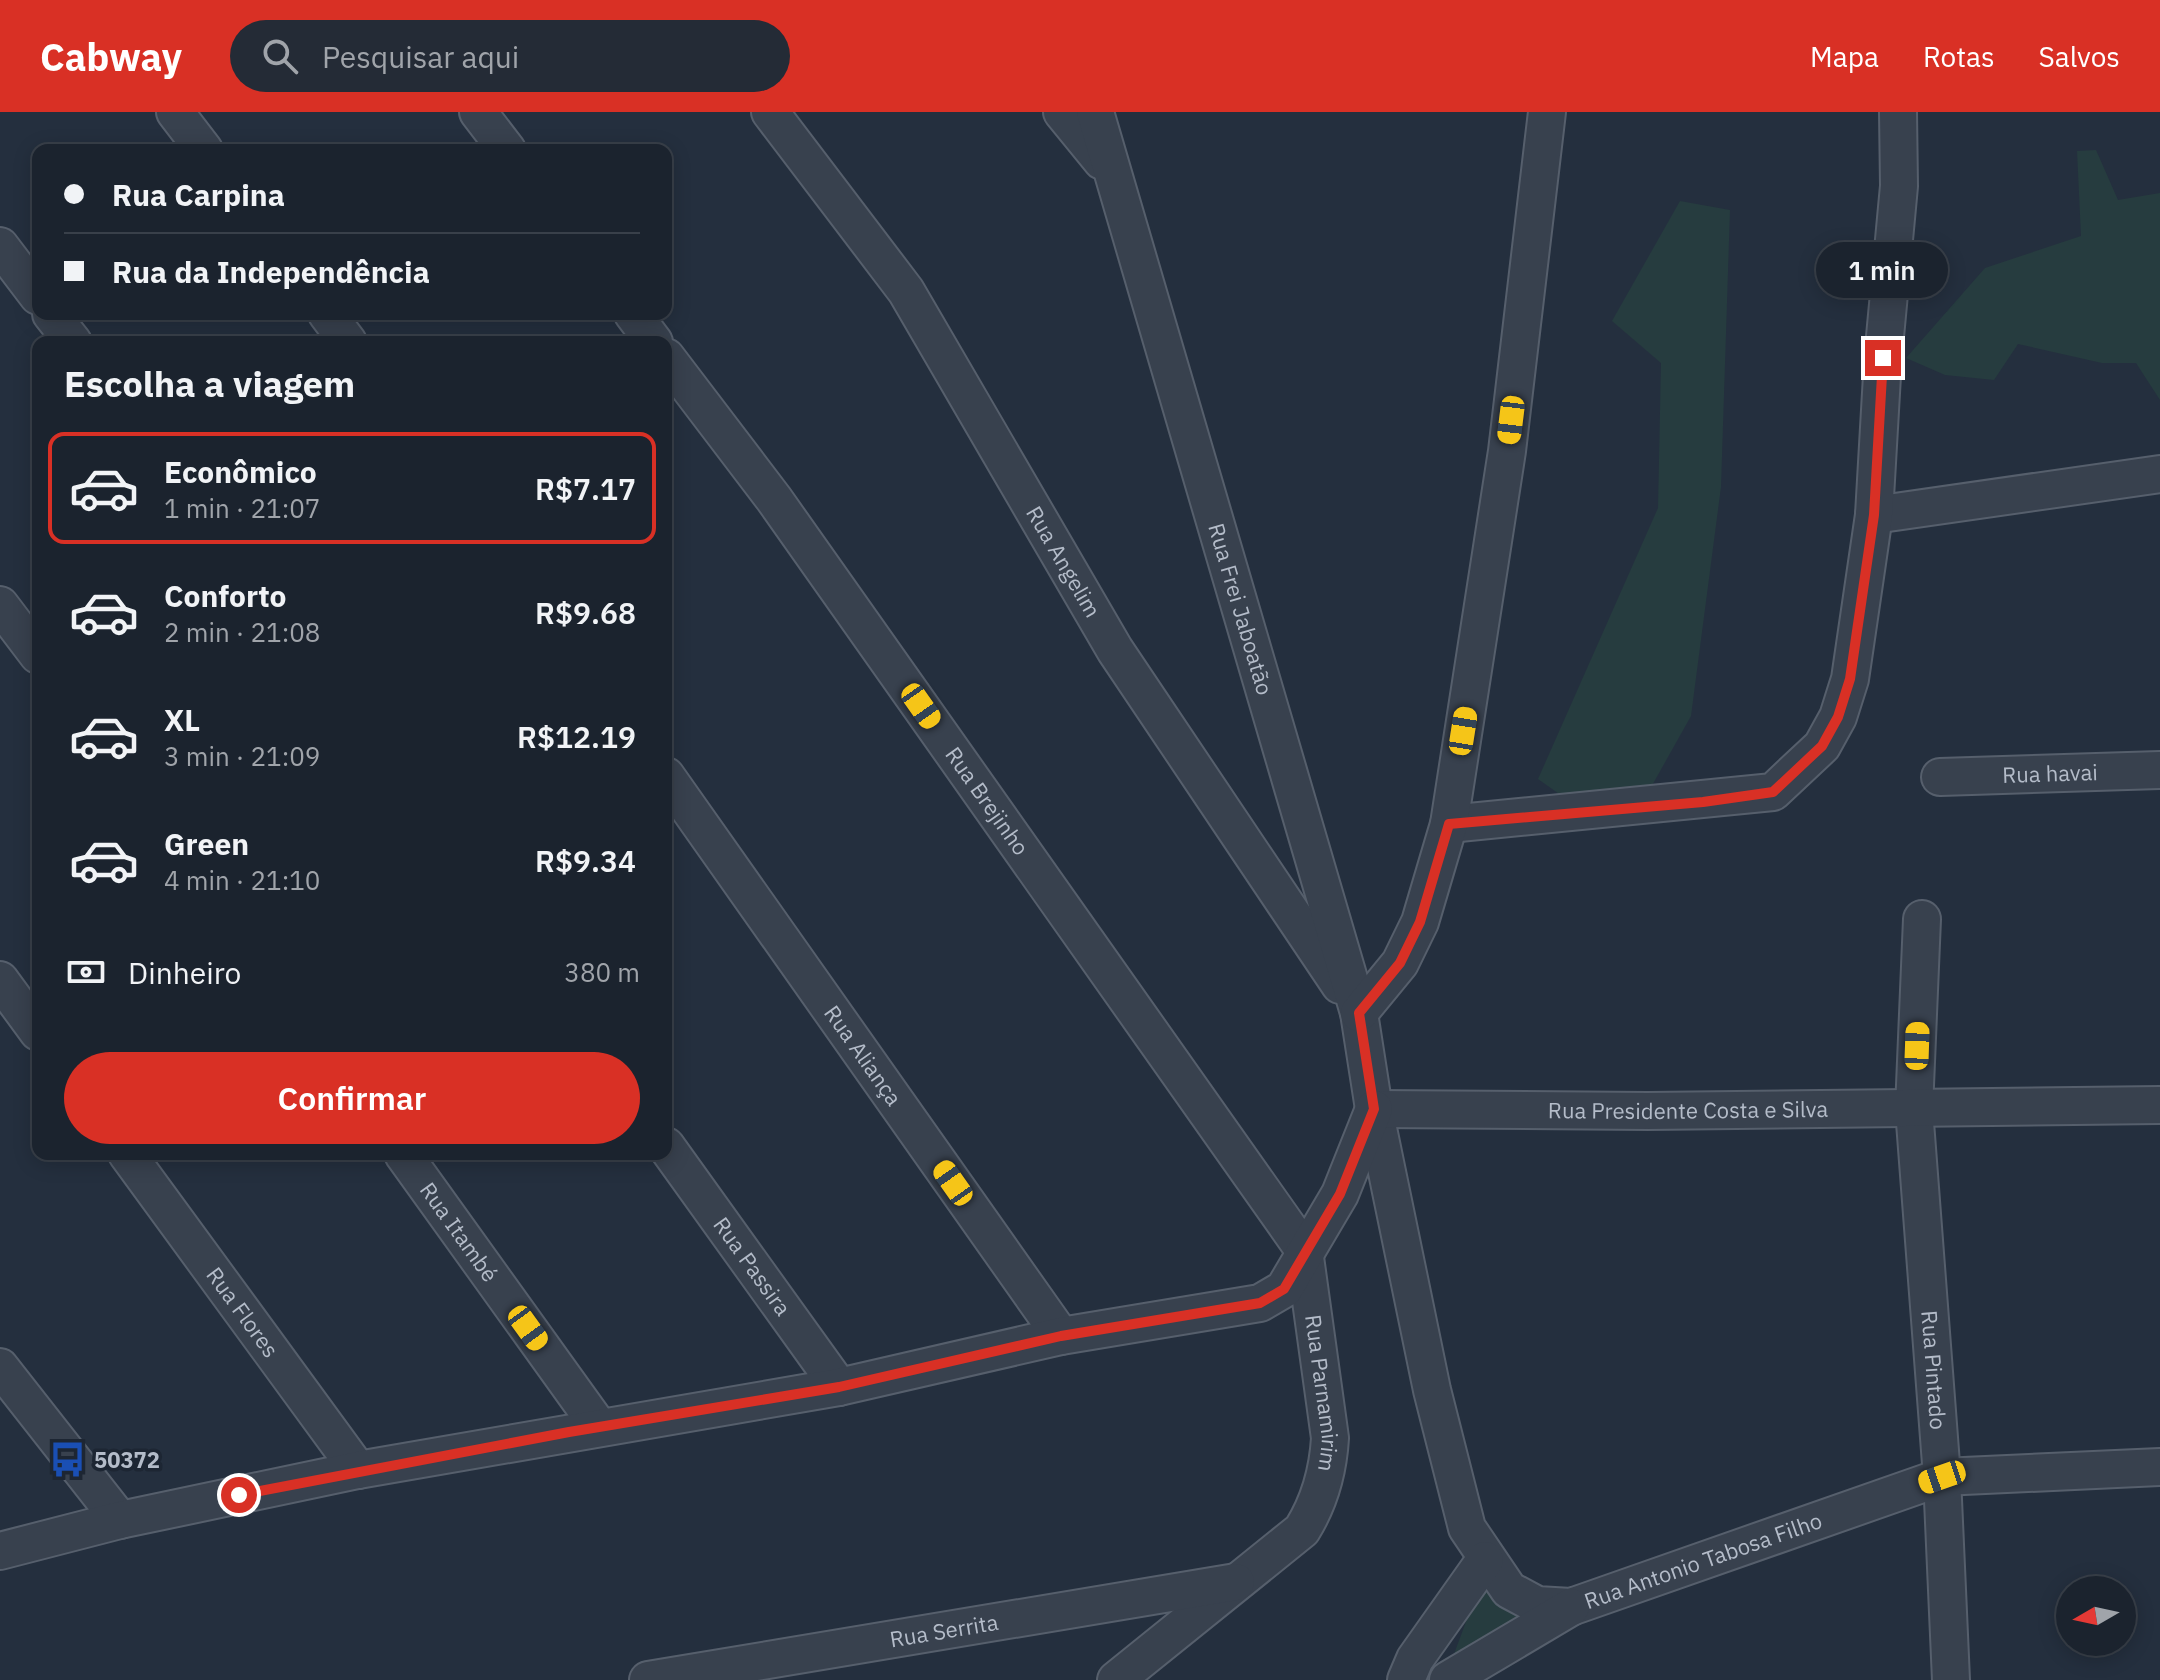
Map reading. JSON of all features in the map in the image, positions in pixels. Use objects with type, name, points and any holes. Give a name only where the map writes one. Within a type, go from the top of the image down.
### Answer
[{"type":"street","points":[[175,112],[199,144]]},
{"type":"street","points":[[478,112],[502,144]]},
{"type":"street","name":"Rua Angelim","points":[[770,112],[906,291],[1115,650],[1359,1013]]},
{"type":"street","points":[[1062,112],[1113,175]]},
{"type":"street","name":"Rua Frei Jaboatão","points":[[1095,112],[1359,1013],[1374,1109]]},
{"type":"street","points":[[1359,1013],[1400,963],[1420,922],[1449,824],[1507,451],[1547,112]]},
{"type":"street","points":[[1449,824],[1703,802],[1773,792],[1822,746],[1838,717],[1850,679],[1874,515],[1883,358],[1899,186],[1898,112]]},
{"type":"street","points":[[0,246],[32,288]]},
{"type":"street","points":[[56,320],[68,336]]},
{"type":"street","name":"Rua Brejinho","points":[[672,365],[774,499],[1304,1250]]},
{"type":"street","points":[[1874,515],[2160,474]]},
{"type":"street","points":[[0,605],[32,647]]},
{"type":"street","name":"Rua havai","points":[[1940,777],[2160,770]]},
{"type":"street","name":"Rua Aliança","points":[[672,785],[1061,1336]]},
{"type":"street","name":"Rua Pintado","points":[[1922,919],[1914,1109],[1942,1477],[1951,1680]]},
{"type":"street","points":[[0,980],[32,1024]]},
{"type":"street","name":"Rua Presidente Costa e Silva","points":[[1374,1109],[1914,1109],[2160,1105]]},
{"type":"street","points":[[0,1551],[120,1520],[358,1470],[839,1387],[1061,1336],[1260,1303],[1284,1289],[1304,1250],[1340,1194],[1374,1109]]},
{"type":"street","name":"Rua Antonio Tabosa Filho","points":[[1374,1109],[1436,1406],[1467,1528],[1485,1560],[1509,1590],[1537,1605],[1571,1607],[1942,1477],[2160,1467]]},
{"type":"street","name":"Rua Passira","points":[[672,1154],[839,1387]]},
{"type":"street","name":"Rua Flores","points":[[131,1160],[358,1470]]},
{"type":"street","name":"Rua Itambé","points":[[407,1160],[599,1427]]},
{"type":"street","name":"Rua Parnamirim","points":[[1116,1680],[1302,1530],[1315,1509],[1329,1466],[1328,1408],[1304,1250]]},
{"type":"street","points":[[0,1367],[120,1520]]},
{"type":"street","points":[[1406,1680],[1415,1659],[1485,1560]]},
{"type":"street","name":"Rua Serrita","points":[[648,1680],[1238,1582]]},
{"type":"street","points":[[1448,1680],[1571,1607]]},
{"type":"green space","points":[[2096,150],[2118,200],[2160,193],[2160,400],[2136,363],[2102,363],[2018,344],[1994,380],[1945,375],[1906,358],[1985,268],[2081,236],[2077,151]]},
{"type":"green space","points":[[1680,201],[1730,210],[1721,487],[1691,716],[1645,798],[1572,803],[1538,779],[1658,508],[1661,363],[1612,321]]},
{"type":"green space","points":[[1486,1568],[1510,1609],[1530,1624],[1451,1662]]},
{"type":"place","name":"50372","points":[[68,1460]]},
{"type":"route","points":[[239,1495],[569,1432],[839,1387],[1061,1336],[1260,1303],[1274,1296],[1284,1289],[1304,1250],[1340,1194],[1374,1109],[1359,1013],[1400,963],[1420,922],[1449,824],[1703,802],[1773,792],[1822,746],[1838,717],[1850,679],[1874,515],[1883,358]]}]
